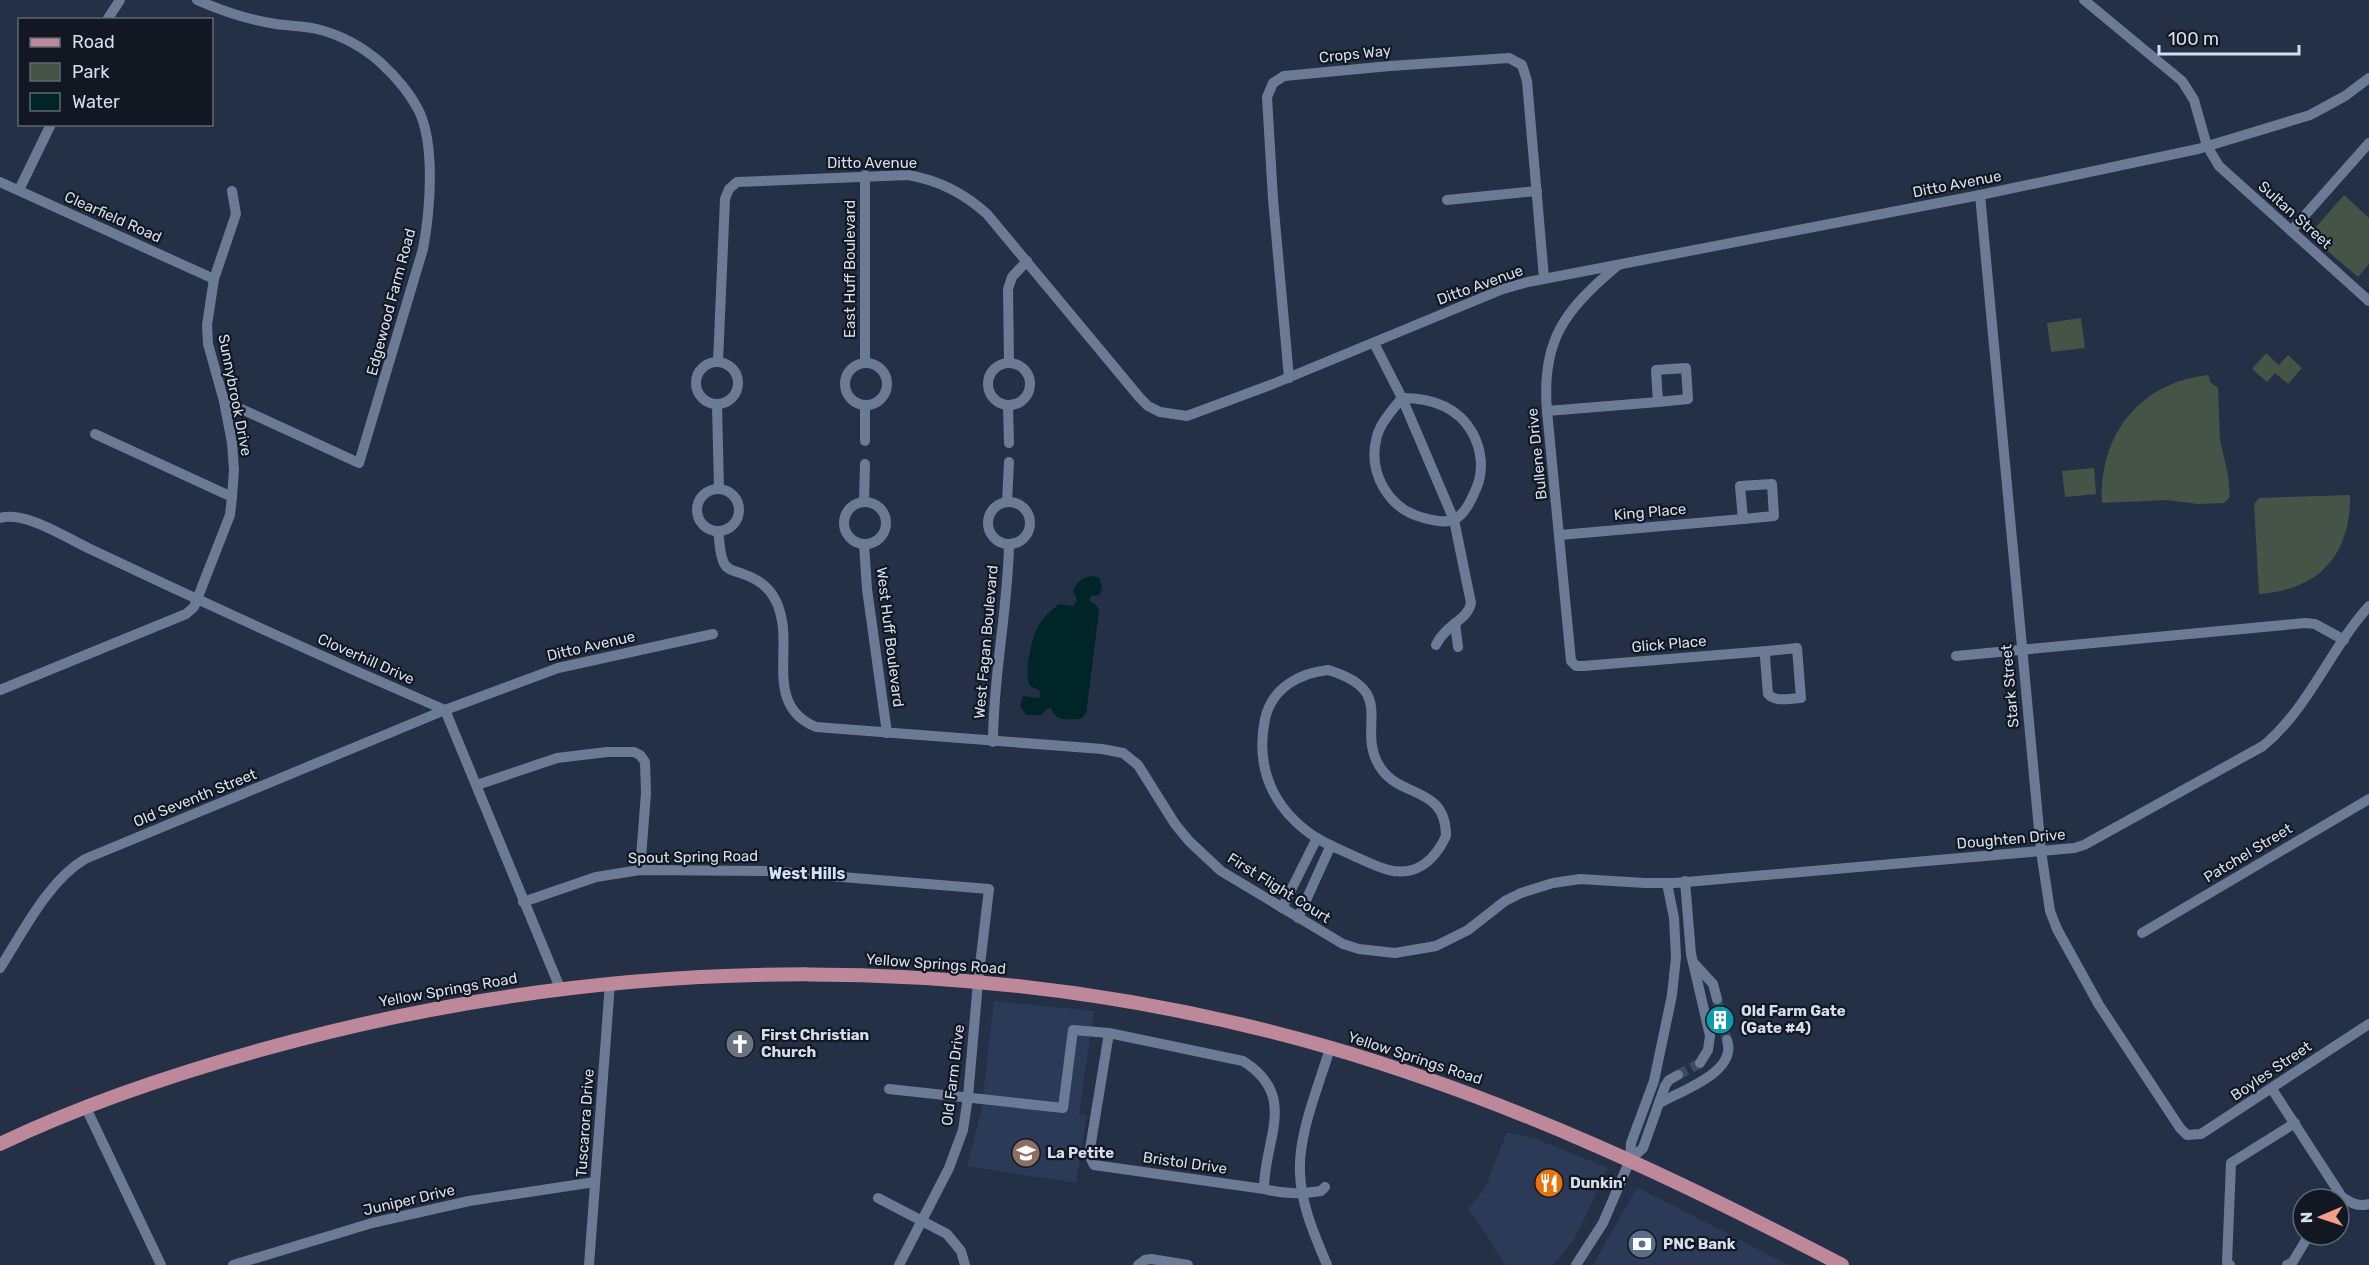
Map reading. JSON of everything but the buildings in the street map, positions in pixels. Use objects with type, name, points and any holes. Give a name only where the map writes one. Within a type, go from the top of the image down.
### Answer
[{"type":"main road","name":"Yellow Springs Road","points":[[0,1144],[86,1108],[240,1055],[370,1021],[560,988],[610,982],[774,974],[896,976],[978,982],[1091,996],[1235,1023],[1330,1048],[1430,1079],[1513,1109],[1630,1160],[1842,1265]]},
{"type":"street","points":[[108,18],[120,0]]},
{"type":"street","name":"Edgewood Farm Road","points":[[198,0],[274,24],[317,29],[341,37],[368,52],[394,76],[419,111],[426,135],[430,179],[429,218],[423,249],[359,464],[224,401]]},
{"type":"street","name":"Sultan Street","points":[[2086,1],[2182,81],[2193,100],[2207,146],[2219,166],[2369,301]]},
{"type":"street","name":"Crops Way","points":[[1289,378],[1267,106],[1269,90],[1277,80],[1284,76],[1509,58],[1522,64],[1527,81],[1544,278]]},
{"type":"street","name":"Ditto Avenue","points":[[718,362],[725,199],[731,185],[737,182],[865,176],[921,177],[957,191],[987,214],[1148,406],[1160,412],[1187,416],[1289,378],[1503,289],[1544,278],[1618,266],[1980,195],[2207,146],[2310,115],[2345,96],[2369,78]]},
{"type":"street","points":[[19,190],[50,126]]},
{"type":"street","points":[[2291,231],[2369,143]]},
{"type":"street","name":"East Huff Boulevard","points":[[865,176],[865,363]]},
{"type":"street","name":"Clearfield Road","points":[[0,182],[214,279]]},
{"type":"street","name":"Sunnybrook Drive","points":[[0,690],[186,614],[194,607],[230,514],[232,498],[234,470],[224,401],[208,344],[208,308],[214,279],[236,214],[232,191]]},
{"type":"street","points":[[1447,200],[1537,191]]},
{"type":"street","name":"Stark Street","points":[[1980,195],[2041,851],[2050,911],[2060,936],[2099,1005],[2180,1128],[2187,1135]]},
{"type":"street","points":[[1009,362],[1008,288],[1012,278],[1027,261]]},
{"type":"street","name":"Bullene Drive","points":[[1573,664],[1547,411],[1546,380],[1555,339],[1567,316],[1586,292],[1618,266]]},
{"type":"street","points":[[1575,273],[1586,292]]},
{"type":"street","points":[[1374,343],[1402,398],[1454,520],[1471,603],[1470,610],[1441,634],[1436,645]]},
{"type":"street","points":[[718,362],[726,363],[733,368],[739,384],[732,399],[717,405],[702,398],[696,383],[703,368],[718,362]]},
{"type":"street","points":[[1009,362],[1020,365],[1028,373],[1031,384],[1028,395],[1019,403],[1008,406],[998,402],[990,394],[987,384],[990,373],[998,365],[1009,362]]},
{"type":"street","points":[[865,363],[879,368],[887,381],[884,396],[872,405],[864,406],[850,399],[845,384],[851,369],[865,363]]},
{"type":"street","points":[[1402,398],[1420,398],[1438,402],[1449,408],[1460,416],[1479,447],[1480,482],[1463,512],[1454,520],[1431,520],[1406,511],[1399,507],[1387,493],[1378,477],[1374,460],[1377,434],[1389,413],[1402,398]]},
{"type":"street","points":[[1547,411],[1658,402]]},
{"type":"street","points":[[717,405],[719,488]]},
{"type":"street","points":[[864,406],[865,441]]},
{"type":"street","points":[[1008,406],[1009,443]]},
{"type":"street","points":[[95,435],[232,498]]},
{"type":"street","points":[[1007,502],[1009,462]]},
{"type":"street","points":[[864,501],[865,464]]},
{"type":"street","points":[[719,488],[734,495],[740,510],[733,525],[718,531],[703,525],[697,510],[703,494],[719,488]]},
{"type":"street","points":[[864,501],[880,507],[887,523],[880,538],[873,543],[864,544],[854,541],[846,533],[844,523],[846,512],[854,504],[864,501]]},
{"type":"street","points":[[1007,502],[1023,507],[1030,522],[1024,538],[1017,543],[1009,544],[999,542],[991,534],[988,524],[990,514],[998,506],[1007,502]]},
{"type":"street","name":"Cloverhill Drive","points":[[0,518],[17,516],[196,600],[445,710]]},
{"type":"street","name":"King Place","points":[[1560,535],[1743,519]]},
{"type":"street","name":"First Flight Court","points":[[718,531],[723,563],[727,568],[756,579],[774,596],[782,616],[784,689],[798,716],[816,727],[1102,749],[1123,753],[1130,757],[1146,776],[1175,824],[1221,871],[1343,944],[1378,953],[1411,952],[1447,941],[1468,930],[1505,901],[1521,893],[1553,883],[1580,879],[1676,882]]},
{"type":"street","name":"West Huff Boulevard","points":[[864,544],[867,589],[887,733]]},
{"type":"street","name":"West Fagan Boulevard","points":[[993,741],[993,708],[1008,583],[1009,544]]},
{"type":"street","name":"Doughten Drive","points":[[1676,882],[2074,848],[2100,838],[2263,746],[2274,737],[2298,707],[2356,621],[2369,606]]},
{"type":"street","points":[[1455,623],[1458,647]]},
{"type":"street","points":[[1956,656],[2305,623],[2315,624],[2344,640]]},
{"type":"street","name":"Ditto Avenue","points":[[445,710],[558,668],[713,634]]},
{"type":"street","name":"Glick Place","points":[[1573,664],[1583,666],[1797,648],[1801,698],[1775,699],[1768,694],[1765,657],[1767,651]]},
{"type":"street","points":[[1328,670],[1358,683],[1367,694],[1372,705],[1371,737],[1374,756],[1383,771],[1394,780],[1430,799],[1438,807],[1446,828],[1446,836],[1432,859],[1410,871],[1394,871],[1377,866],[1317,838],[1298,824],[1281,805],[1268,781],[1261,757],[1262,736],[1267,710],[1279,690],[1311,672],[1328,670]]},
{"type":"street","points":[[445,710],[560,988]]},
{"type":"street","name":"Old Seventh Street","points":[[0,968],[50,892],[72,867],[85,859],[445,710]]},
{"type":"street","points":[[477,785],[557,758],[607,752],[640,754],[645,762],[646,793],[640,870]]},
{"type":"street","name":"Patchel Street","points":[[2142,933],[2369,799]]},
{"type":"street","points":[[1282,908],[1317,838]]},
{"type":"street","points":[[1298,918],[1331,845]]},
{"type":"street","name":"Spout Spring Road","points":[[523,902],[596,877],[640,870],[768,871],[989,889],[978,982]]},
{"type":"street","points":[[1676,882],[1688,926],[1692,962],[1710,1036],[1708,1050],[1701,1063]]},
{"type":"street","points":[[1576,1265],[1603,1223],[1630,1160],[1630,1143],[1653,1081],[1672,995],[1676,957],[1674,918],[1676,882]]},
{"type":"street","points":[[1692,962],[1713,984],[1717,999]]},
{"type":"street","name":"Tuscarora Drive","points":[[589,1265],[610,982]]},
{"type":"street","name":"Old Farm Drive","points":[[899,1265],[957,1148],[968,1097],[978,982]]},
{"type":"street","name":"Boyles Street","points":[[2187,1135],[2201,1134],[2369,1024]]},
{"type":"street","points":[[889,1089],[1063,1108],[1073,1030],[1109,1033],[1243,1061],[1255,1068],[1268,1084],[1276,1106],[1264,1189]]},
{"type":"street","name":"Bristol Drive","points":[[1109,1033],[1089,1155],[1094,1165],[1279,1193],[1321,1191],[1329,1186]]},
{"type":"street","points":[[1660,1102],[1714,1074],[1724,1065],[1729,1054],[1727,1040]]},
{"type":"street","points":[[1327,1265],[1309,1218],[1302,1192],[1300,1161],[1303,1141],[1330,1048]]},
{"type":"street","points":[[1630,1160],[1643,1148],[1665,1086],[1678,1075]]},
{"type":"street","points":[[2272,1089],[2336,1187]]},
{"type":"street","points":[[86,1108],[161,1265]]},
{"type":"street","points":[[2230,1265],[2228,1263],[2231,1162],[2295,1123]]},
{"type":"street","name":"Juniper Drive","points":[[233,1265],[372,1223],[469,1201],[595,1182]]},
{"type":"street","points":[[878,1198],[947,1234],[961,1251],[965,1265]]},
{"type":"street","points":[[2351,1205],[2369,1204]]},
{"type":"street","points":[[2287,1265],[2292,1263],[2302,1247]]},
{"type":"street","points":[[1138,1265],[1151,1259],[1188,1265]]},
{"type":"shaded area","points":[[994,1001],[1094,1011],[1079,1114],[1087,1115],[1076,1183],[967,1166],[981,1113]]},
{"type":"shaded area","points":[[1507,1132],[1536,1139],[1608,1168],[1574,1240],[1553,1265],[1505,1265],[1468,1209],[1485,1188]]},
{"type":"shaded area","points":[[1637,1187],[1787,1264],[1789,1265],[1593,1265]]},
{"type":"green space","points":[[2344,195],[2369,218],[2369,264],[2358,277],[2309,235]]},
{"type":"green space","points":[[2081,318],[2085,348],[2051,352],[2047,323]]},
{"type":"green space","points":[[2266,353],[2279,365],[2288,355],[2302,368],[2288,384],[2275,373],[2267,382],[2252,369]]},
{"type":"green space","points":[[2209,375],[2210,382],[2218,388],[2220,440],[2228,474],[2230,497],[2224,503],[2198,504],[2166,500],[2102,503],[2103,478],[2108,455],[2116,434],[2128,416],[2144,400],[2163,388],[2184,380]]},
{"type":"green space","points":[[2094,468],[2096,494],[2065,497],[2062,471]]},
{"type":"green space","points":[[2350,495],[2345,535],[2327,566],[2314,577],[2299,585],[2259,594],[2254,504],[2259,498]]},
{"type":"water","points":[[1091,576],[1099,577],[1102,586],[1100,595],[1091,596],[1089,600],[1097,606],[1099,611],[1086,714],[1080,719],[1062,719],[1056,716],[1051,708],[1046,709],[1042,715],[1026,715],[1020,706],[1023,696],[1039,698],[1041,696],[1039,690],[1030,686],[1027,673],[1036,630],[1048,613],[1059,604],[1074,606],[1077,599],[1073,592],[1076,586],[1082,579]]},
{"type":"tunnel","points":[[1717,999],[1727,1040]]},
{"type":"tunnel","points":[[1678,1075],[1700,1063]]},
{"type":"place","name":"Old Farm Gate (Gate #4)","points":[[1720,1020]]},
{"type":"place","name":"First Christian Church","points":[[740,1044]]},
{"type":"place","name":"La Petite","points":[[1026,1153]]},
{"type":"place","name":"Dunkin'","points":[[1549,1183]]},
{"type":"place","name":"PNC Bank","points":[[1642,1244]]},
{"type":"district","name":"West Hills","points":[[807,873]]}]
